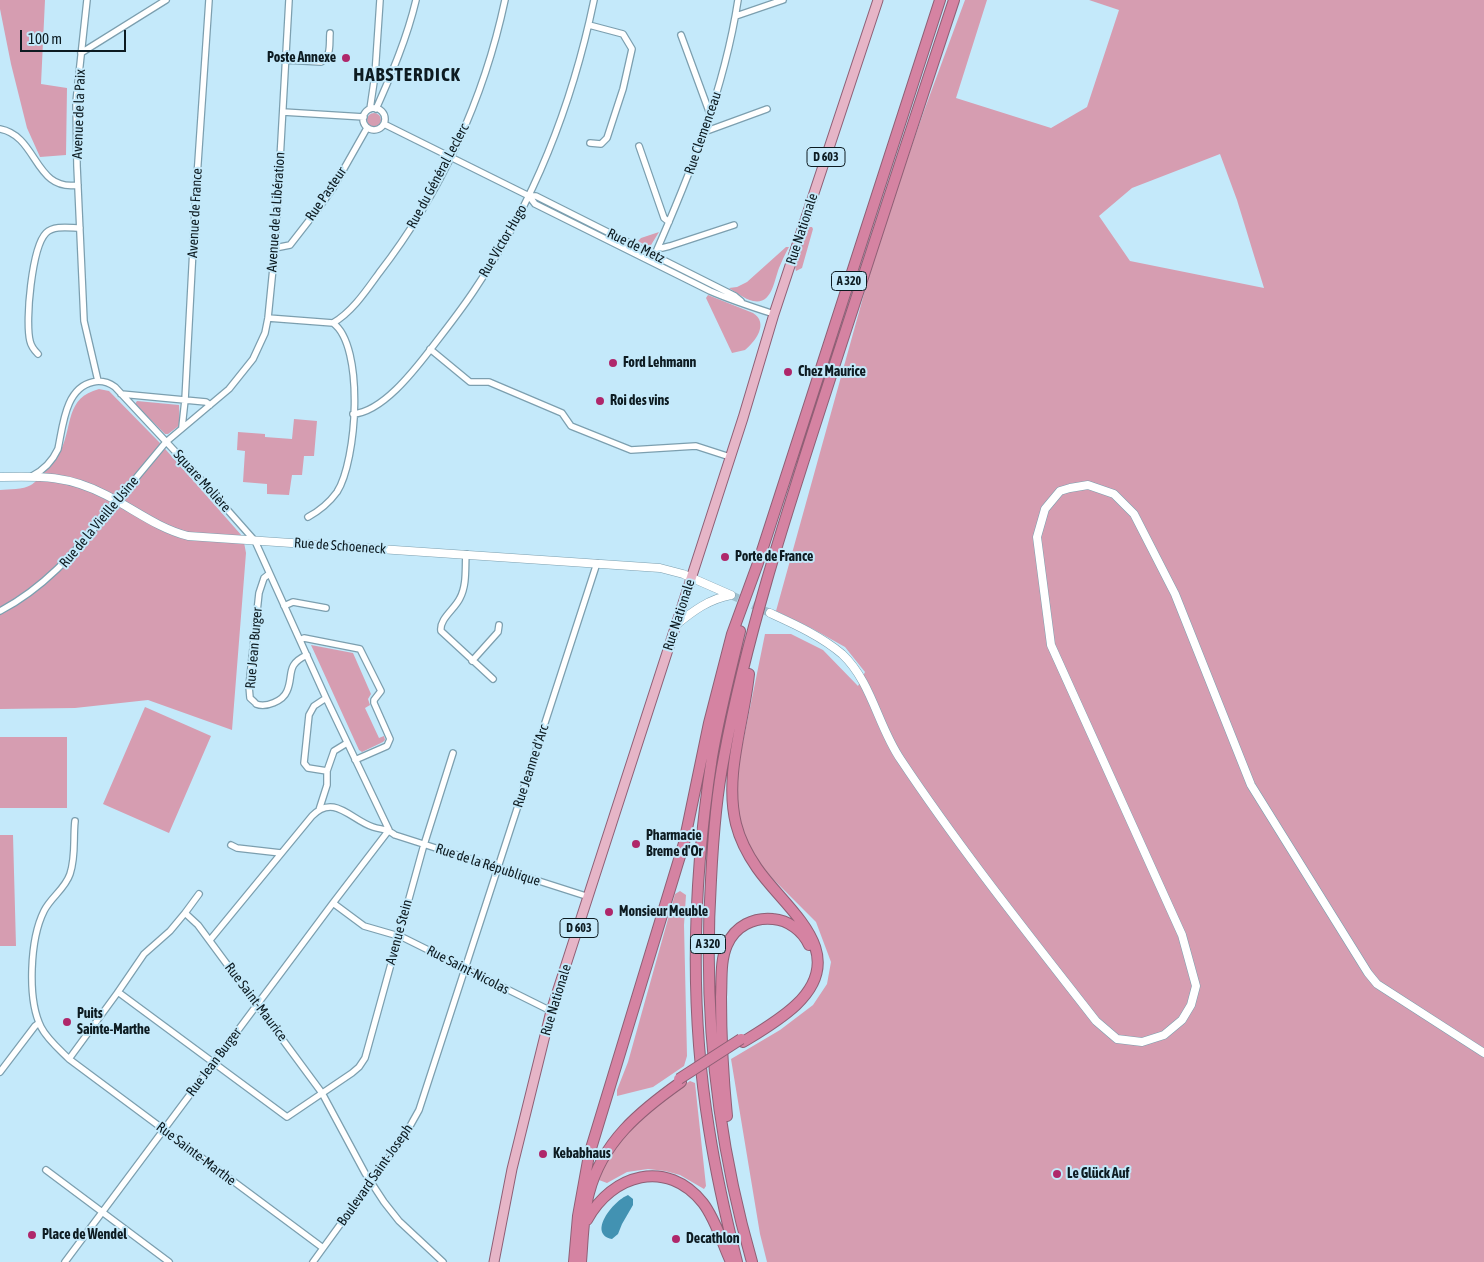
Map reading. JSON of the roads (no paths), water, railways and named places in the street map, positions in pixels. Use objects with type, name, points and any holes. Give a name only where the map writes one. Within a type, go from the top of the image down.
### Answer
[{"type":"highway","name":"A 320","points":[[737,1262],[724,1208],[706,1109],[697,1014],[695,968],[696,917],[701,838],[712,755],[741,624],[758,563],[940,0]]},
{"type":"highway","name":"A 320","points":[[752,1262],[744,1235],[726,1149],[714,1072],[710,1022],[708,967],[709,907],[713,840],[724,758],[754,626],[790,502],[954,0]]},
{"type":"highway","points":[[574,1262],[581,1195],[589,1155],[684,843],[709,722],[732,634],[758,563]]},
{"type":"highway","points":[[581,1195],[600,1156],[618,1128],[646,1103],[680,1080],[777,1021],[796,1005],[814,980],[817,964],[816,948],[813,939],[802,921],[757,868],[742,843],[736,822],[733,803],[736,751],[749,678],[754,626]]},
{"type":"highway","points":[[726,1149],[728,1126],[721,1032],[722,964],[727,944],[737,930],[752,921],[763,918],[778,919],[794,927],[807,941],[813,964],[809,979],[804,989],[793,1002],[742,1041]]},
{"type":"highway","points":[[581,1262],[589,1192],[596,1173],[612,1143],[643,1111],[680,1080]]},
{"type":"highway","points":[[584,1226],[595,1206],[618,1185],[639,1177],[658,1176],[676,1182],[691,1190],[703,1204],[714,1221],[731,1262]]},
{"type":"main road","name":"Rue Nationale","points":[[493,1262],[512,1169],[551,1011],[752,391],[774,314],[878,0]]},
{"type":"main road","name":"Rue de Schoeneck","points":[[0,477],[32,476],[57,478],[86,485],[143,518],[173,532],[188,536],[660,568],[692,577],[732,595],[708,602],[694,610],[676,625]]},
{"type":"main road","points":[[770,613],[824,641],[842,655],[856,672],[872,698],[898,755],[928,800],[1096,1020],[1117,1039],[1142,1042],[1164,1035],[1182,1020],[1191,1004],[1196,986],[1182,935],[1051,645],[1038,537],[1045,510],[1060,491],[1088,485],[1114,494],[1134,514],[1175,594],[1251,785],[1368,972],[1377,984],[1484,1052]]},
{"type":"street","name":"Avenue de la Paix","points":[[87,0],[76,102],[78,185],[84,321],[98,381]]},
{"type":"street","points":[[81,53],[166,0]]},
{"type":"street","name":"Avenue de France","points":[[182,427],[209,0]]},
{"type":"street","name":"Avenue de la Libération","points":[[210,405],[229,389],[254,359],[268,318],[275,248],[289,0]]},
{"type":"street","points":[[373,109],[380,0]]},
{"type":"street","points":[[283,112],[364,117],[373,109],[390,78],[405,39],[416,0]]},
{"type":"street","name":"Rue du Général Leclerc","points":[[330,322],[342,318],[400,245],[451,157],[482,85],[506,0]]},
{"type":"street","name":"Rue Victor Hugo","points":[[353,414],[359,414],[373,408],[408,376],[482,279],[529,196],[552,142],[568,100],[594,0]]},
{"type":"street","name":"Rue Clemenceau","points":[[652,262],[710,114],[736,16],[738,0]]},
{"type":"street","points":[[736,16],[783,0]]},
{"type":"street","points":[[589,25],[623,34],[632,49],[623,89],[607,138],[601,144],[590,142]]},
{"type":"street","points":[[285,60],[321,62],[326,59],[329,55],[330,33]]},
{"type":"street","points":[[681,35],[710,114]]},
{"type":"street","points":[[364,117],[364,123],[367,128],[376,130],[384,124],[384,114],[373,109]]},
{"type":"street","points":[[704,132],[767,109]]},
{"type":"street","name":"Rue de Metz","points":[[384,124],[529,196],[535,204],[652,262],[725,297],[774,314]]},
{"type":"street","name":"Rue Pasteur","points":[[275,248],[290,244],[318,209],[333,188],[367,128]]},
{"type":"street","points":[[0,129],[12,133],[25,143],[40,168],[51,180],[78,185]]},
{"type":"street","points":[[639,146],[664,218],[669,222]]},
{"type":"street","name":"Rue de Metz","points":[[529,196],[536,196],[624,239],[735,296],[741,302]]},
{"type":"street","points":[[574,223],[577,216]]},
{"type":"street","points":[[659,246],[662,248],[670,246],[734,225]]},
{"type":"street","points":[[38,354],[32,347],[29,327],[30,288],[37,252],[43,237],[50,230],[80,228]]},
{"type":"street","points":[[621,246],[624,239]]},
{"type":"street","points":[[668,269],[671,263]]},
{"type":"street","points":[[268,318],[330,322],[340,328],[351,358],[354,375],[351,448],[343,480],[337,492],[327,503],[308,517]]},
{"type":"street","points":[[430,349],[470,382],[489,382],[562,413],[571,426],[631,450],[696,446],[730,456]]},
{"type":"street","points":[[32,476],[44,469],[55,456],[70,400],[84,385],[98,381],[109,382],[166,442]]},
{"type":"street","points":[[122,394],[206,402],[210,405]]},
{"type":"street","name":"Square Molière","points":[[210,405],[166,442],[242,524],[255,541]]},
{"type":"street","name":"Rue de la Vieille Usine","points":[[0,610],[13,604],[46,581],[59,569],[79,548],[166,442]]},
{"type":"street","name":"Rue Jean Burger","points":[[65,1262],[332,903],[389,830],[326,698],[255,541]]},
{"type":"street","points":[[466,554],[462,593],[440,627],[442,634],[493,680]]},
{"type":"street","name":"Rue Jeanne d'Arc","points":[[466,969],[597,563]]},
{"type":"street","name":"Rue Jean Burger","points":[[269,574],[264,578],[259,593],[249,686],[250,698],[256,704],[267,705],[282,698],[287,691],[290,671],[293,665],[300,658],[307,656]]},
{"type":"street","name":"Rue Jean Burger","points":[[284,606],[293,602],[326,608]]},
{"type":"street","points":[[472,661],[498,632],[499,625]]},
{"type":"street","points":[[300,640],[304,638],[360,649],[382,691],[374,700],[374,703],[390,739],[387,746],[355,760]]},
{"type":"street","points":[[326,698],[314,706],[310,715],[304,763],[308,768],[327,771]]},
{"type":"street","points":[[210,940],[319,810],[327,784],[327,771],[334,751],[348,743]]},
{"type":"street","name":"Avenue Stein","points":[[213,1063],[286,1117],[359,1067],[365,1058],[424,844],[453,753]]},
{"type":"street","points":[[319,810],[335,807],[372,827],[389,830]]},
{"type":"street","points":[[0,1072],[39,1023],[35,1009],[32,982],[36,935],[44,911],[70,876],[74,857],[73,836],[75,821]]},
{"type":"street","name":"Rue de la République","points":[[389,830],[395,835],[589,897]]},
{"type":"street","points":[[231,845],[237,848],[281,853]]},
{"type":"street","points":[[69,1059],[144,954],[166,934],[199,894]]},
{"type":"street","name":"Rue Saint-Nicolas","points":[[332,903],[364,926],[398,936],[551,1011]]},
{"type":"street","name":"Rue Saint-Maurice","points":[[185,913],[198,924],[322,1093],[371,1182],[399,1221],[443,1262]]},
{"type":"street","name":"Boulevard Saint-Joseph","points":[[313,1262],[405,1135],[419,1110],[466,969]]},
{"type":"street","points":[[118,992],[213,1063]]},
{"type":"street","name":"Rue Sainte-Marthe","points":[[39,1023],[46,1035],[69,1059],[323,1248]]},
{"type":"street","points":[[46,1170],[169,1262]]},
{"type":"water","points":[[628,1195],[633,1199],[633,1205],[618,1234],[612,1239],[605,1236],[602,1231],[602,1224],[605,1217],[622,1198]]},
{"type":"tunnel","points":[[731,595],[770,613]]},
{"type":"place","name":"Poste Annexe","points":[[346,58]]},
{"type":"place","name":"Ford Lehmann","points":[[613,363]]},
{"type":"place","name":"Chez Maurice","points":[[788,372]]},
{"type":"place","name":"Roi des vins","points":[[600,401]]},
{"type":"place","name":"Porte de France","points":[[725,557]]},
{"type":"place","name":"Pharmacie Breme d'Or","points":[[636,844]]},
{"type":"place","name":"Monsieur Meuble","points":[[609,912]]},
{"type":"place","name":"Puits Sainte-Marthe","points":[[67,1022]]},
{"type":"place","name":"Kebabhaus","points":[[543,1154]]},
{"type":"place","name":"Le Glück Auf","points":[[1057,1174]]},
{"type":"place","name":"Place de Wendel","points":[[32,1235]]},
{"type":"place","name":"Decathlon","points":[[676,1239]]},
{"type":"district","name":"HABSTERDICK","points":[[407,75]]}]
